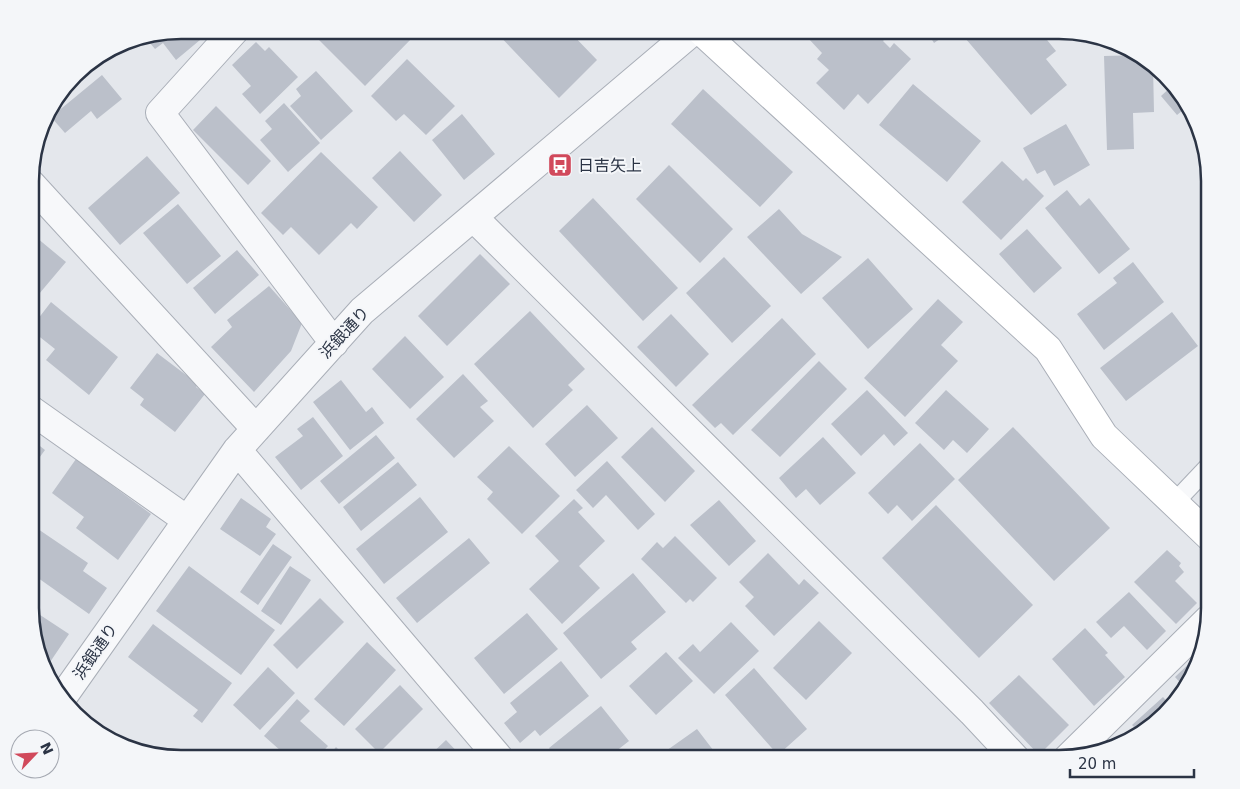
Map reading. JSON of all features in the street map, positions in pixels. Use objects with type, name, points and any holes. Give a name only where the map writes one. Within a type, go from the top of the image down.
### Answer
[{"type":"street","points":[[227,39],[160,113],[334,342]]},
{"type":"street","name":"浜銀通り","points":[[66,692],[237,450],[362,311],[473,216],[692,39]]},
{"type":"street","points":[[711,39],[1048,349],[1104,436],[1201,528]]},
{"type":"street","points":[[39,193],[256,429]]},
{"type":"street","points":[[473,216],[965,705],[1008,750]]},
{"type":"street","points":[[39,416],[188,520]]},
{"type":"street","points":[[237,450],[492,750]]},
{"type":"street","points":[[1077,749],[1200,628]]},
{"type":"lane","points":[[1174,503],[1201,474]]},
{"type":"building","points":[[201,39],[176,60],[163,43],[155,49],[149,42]]},
{"type":"building","points":[[318,39],[411,39],[365,86]]},
{"type":"building","points":[[503,39],[577,39],[597,60],[559,98]]},
{"type":"building","points":[[809,39],[885,39],[883,41],[890,48],[894,43],[911,59],[868,104],[858,94],[844,110],[816,83],[829,70],[817,59],[822,53]]},
{"type":"building","points":[[932,39],[940,39],[934,43]]},
{"type":"building","points":[[966,39],[1046,39],[1056,51],[1046,59],[1067,85],[1031,115]]},
{"type":"building","points":[[256,42],[265,51],[269,47],[298,77],[260,114],[242,94],[251,86],[232,65]]},
{"type":"building","points":[[1126,55],[1153,74],[1154,112],[1133,113],[1134,149],[1107,150],[1104,56]]},
{"type":"building","points":[[407,59],[455,106],[426,135],[404,114],[396,121],[371,96]]},
{"type":"building","points":[[316,71],[353,111],[321,140],[290,106],[301,96],[296,89]]},
{"type":"building","points":[[102,75],[122,99],[97,119],[91,111],[65,133],[53,119],[56,113]]},
{"type":"building","points":[[913,84],[981,141],[947,182],[879,125]]},
{"type":"building","points":[[703,89],[793,172],[760,207],[671,124]]},
{"type":"building","points":[[1168,90],[1182,111],[1177,115],[1161,96]]},
{"type":"building","points":[[284,103],[320,143],[288,172],[260,140],[272,129],[265,121]]},
{"type":"building","points":[[216,106],[271,161],[248,185],[193,130]]},
{"type":"building","points":[[462,114],[495,154],[464,180],[432,140]]},
{"type":"building","points":[[1066,124],[1090,165],[1054,186],[1045,170],[1037,174],[1023,148]]},
{"type":"building","points":[[400,151],[442,195],[414,222],[372,178]]},
{"type":"building","points":[[321,152],[378,207],[357,229],[351,223],[319,255],[291,227],[283,235],[261,213]]},
{"type":"building","points":[[147,156],[180,193],[120,245],[88,208]]},
{"type":"building","points":[[1002,161],[1023,181],[1026,178],[1044,196],[1001,240],[962,202]]},
{"type":"building","points":[[669,165],[733,229],[700,263],[636,199]]},
{"type":"building","points":[[1067,190],[1080,206],[1089,198],[1130,249],[1099,274],[1045,208]]},
{"type":"building","points":[[593,198],[678,288],[643,321],[559,231]]},
{"type":"building","points":[[178,204],[221,256],[187,284],[143,233]]},
{"type":"building","points":[[779,209],[802,234],[842,257],[801,294],[747,237]]},
{"type":"building","points":[[1027,229],[1062,268],[1034,293],[999,254]]},
{"type":"building","points":[[39,240],[66,262],[39,294]]},
{"type":"building","points":[[237,250],[259,275],[215,314],[193,288]]},
{"type":"building","points":[[480,254],[510,284],[447,346],[418,316]]},
{"type":"building","points":[[724,257],[771,306],[732,343],[686,293]]},
{"type":"building","points":[[868,258],[913,309],[868,349],[822,298]]},
{"type":"building","points":[[1133,262],[1164,302],[1104,350],[1077,314],[1117,283],[1113,278]]},
{"type":"building","points":[[269,286],[302,323],[291,351],[254,392],[211,347],[232,327],[227,320]]},
{"type":"building","points":[[938,299],[963,322],[941,345],[958,361],[905,417],[864,378]]},
{"type":"building","points":[[51,302],[118,357],[89,395],[46,360],[55,349],[39,336],[39,318]]},
{"type":"building","points":[[530,311],[585,369],[568,385],[573,390],[533,428],[474,364]]},
{"type":"building","points":[[1172,312],[1198,346],[1126,401],[1100,368]]},
{"type":"building","points":[[671,314],[709,354],[676,387],[637,347]]},
{"type":"building","points":[[782,318],[816,354],[733,435],[721,423],[715,428],[692,405]]},
{"type":"building","points":[[405,336],[444,377],[410,409],[372,369]]},
{"type":"building","points":[[157,353],[198,384],[196,387],[205,394],[175,432],[140,405],[144,399],[130,388]]},
{"type":"building","points":[[819,361],[847,389],[780,457],[751,430]]},
{"type":"building","points":[[463,374],[488,401],[480,407],[494,421],[454,458],[416,419]]},
{"type":"building","points":[[341,380],[366,412],[372,407],[384,423],[350,450],[313,402]]},
{"type":"building","points":[[867,390],[908,433],[894,446],[884,434],[861,456],[831,424]]},
{"type":"building","points":[[946,390],[989,429],[967,453],[953,440],[944,450],[915,423]]},
{"type":"building","points":[[587,405],[618,438],[575,477],[545,444]]},
{"type":"building","points":[[313,417],[343,456],[301,490],[275,457],[303,436],[297,429]]},
{"type":"building","points":[[652,427],[695,471],[665,502],[621,457]]},
{"type":"building","points":[[1013,427],[1110,528],[1054,581],[958,480]]},
{"type":"building","points":[[376,435],[395,458],[339,504],[320,481]]},
{"type":"building","points":[[823,437],[856,473],[820,505],[806,489],[796,498],[779,478]]},
{"type":"building","points":[[920,443],[955,479],[912,521],[897,505],[888,514],[868,493]]},
{"type":"building","points":[[39,445],[45,450],[39,458]]},
{"type":"building","points":[[509,446],[560,496],[522,534],[487,499],[493,492],[477,477]]},
{"type":"building","points":[[76,459],[151,514],[118,560],[76,528],[84,517],[52,493]]},
{"type":"building","points":[[607,461],[655,514],[638,530],[606,495],[593,508],[576,490]]},
{"type":"building","points":[[398,462],[417,485],[361,531],[343,507]]},
{"type":"building","points":[[420,497],[448,532],[384,584],[356,549]]},
{"type":"building","points":[[241,498],[271,519],[266,527],[276,534],[260,556],[220,529]]},
{"type":"building","points":[[574,499],[583,508],[578,512],[605,541],[579,566],[600,588],[562,624],[529,589],[559,561],[535,536]]},
{"type":"building","points":[[719,500],[756,541],[729,566],[690,525]]},
{"type":"building","points":[[936,505],[1033,605],[979,658],[882,558]]},
{"type":"building","points":[[39,530],[88,563],[83,571],[107,588],[89,614],[39,579]]},
{"type":"building","points":[[675,536],[717,578],[693,602],[690,599],[686,603],[641,559],[657,542],[663,548]]},
{"type":"building","points":[[469,538],[490,563],[417,623],[396,598]]},
{"type":"building","points":[[273,544],[292,557],[258,605],[240,592]]},
{"type":"building","points":[[1167,550],[1181,563],[1179,566],[1184,572],[1175,581],[1197,603],[1176,624],[1134,582]]},
{"type":"building","points":[[768,553],[799,585],[804,579],[819,593],[774,636],[745,606],[754,597],[739,582]]},
{"type":"building","points":[[189,566],[275,630],[241,675],[156,611]]},
{"type":"building","points":[[290,566],[311,580],[281,625],[261,611]]},
{"type":"building","points":[[633,573],[666,612],[631,642],[637,649],[601,679],[563,633]]},
{"type":"building","points":[[1129,592],[1166,631],[1147,650],[1124,626],[1111,638],[1096,622]]},
{"type":"building","points":[[320,598],[344,622],[297,669],[273,645]]},
{"type":"building","points":[[527,613],[558,649],[504,694],[474,658]]},
{"type":"building","points":[[39,614],[69,634],[50,663],[41,636]]},
{"type":"building","points":[[819,621],[852,653],[806,700],[773,668]]},
{"type":"building","points":[[731,622],[759,651],[714,694],[678,658],[693,644],[700,652]]},
{"type":"building","points":[[153,624],[232,683],[202,723],[193,716],[198,710],[128,657]]},
{"type":"building","points":[[1085,628],[1108,653],[1105,655],[1125,677],[1094,706],[1052,659]]},
{"type":"building","points":[[367,642],[396,670],[344,726],[314,699]]},
{"type":"building","points":[[666,652],[693,681],[656,715],[629,686]]},
{"type":"building","points":[[561,661],[589,696],[540,736],[535,730],[520,743],[504,723],[517,712],[510,703]]},
{"type":"building","points":[[1191,662],[1180,682],[1175,677]]},
{"type":"building","points":[[268,667],[295,693],[260,730],[233,705]]},
{"type":"building","points":[[754,668],[807,729],[784,750],[774,750],[725,695]]},
{"type":"building","points":[[1019,675],[1069,725],[1044,750],[1034,750],[989,703]]},
{"type":"building","points":[[400,685],[423,709],[382,750],[376,750],[355,729]]},
{"type":"building","points":[[1163,697],[1167,701],[1146,721],[1135,728],[1132,725]]},
{"type":"building","points":[[297,699],[310,711],[300,721],[328,746],[324,750],[280,750],[264,736]]},
{"type":"building","points":[[601,706],[629,741],[618,750],[550,750],[549,748]]},
{"type":"building","points":[[697,729],[713,750],[667,750]]},
{"type":"building","points":[[446,740],[455,750],[435,750]]},
{"type":"place","name":"日吉矢上","points":[[560,165]]}]
